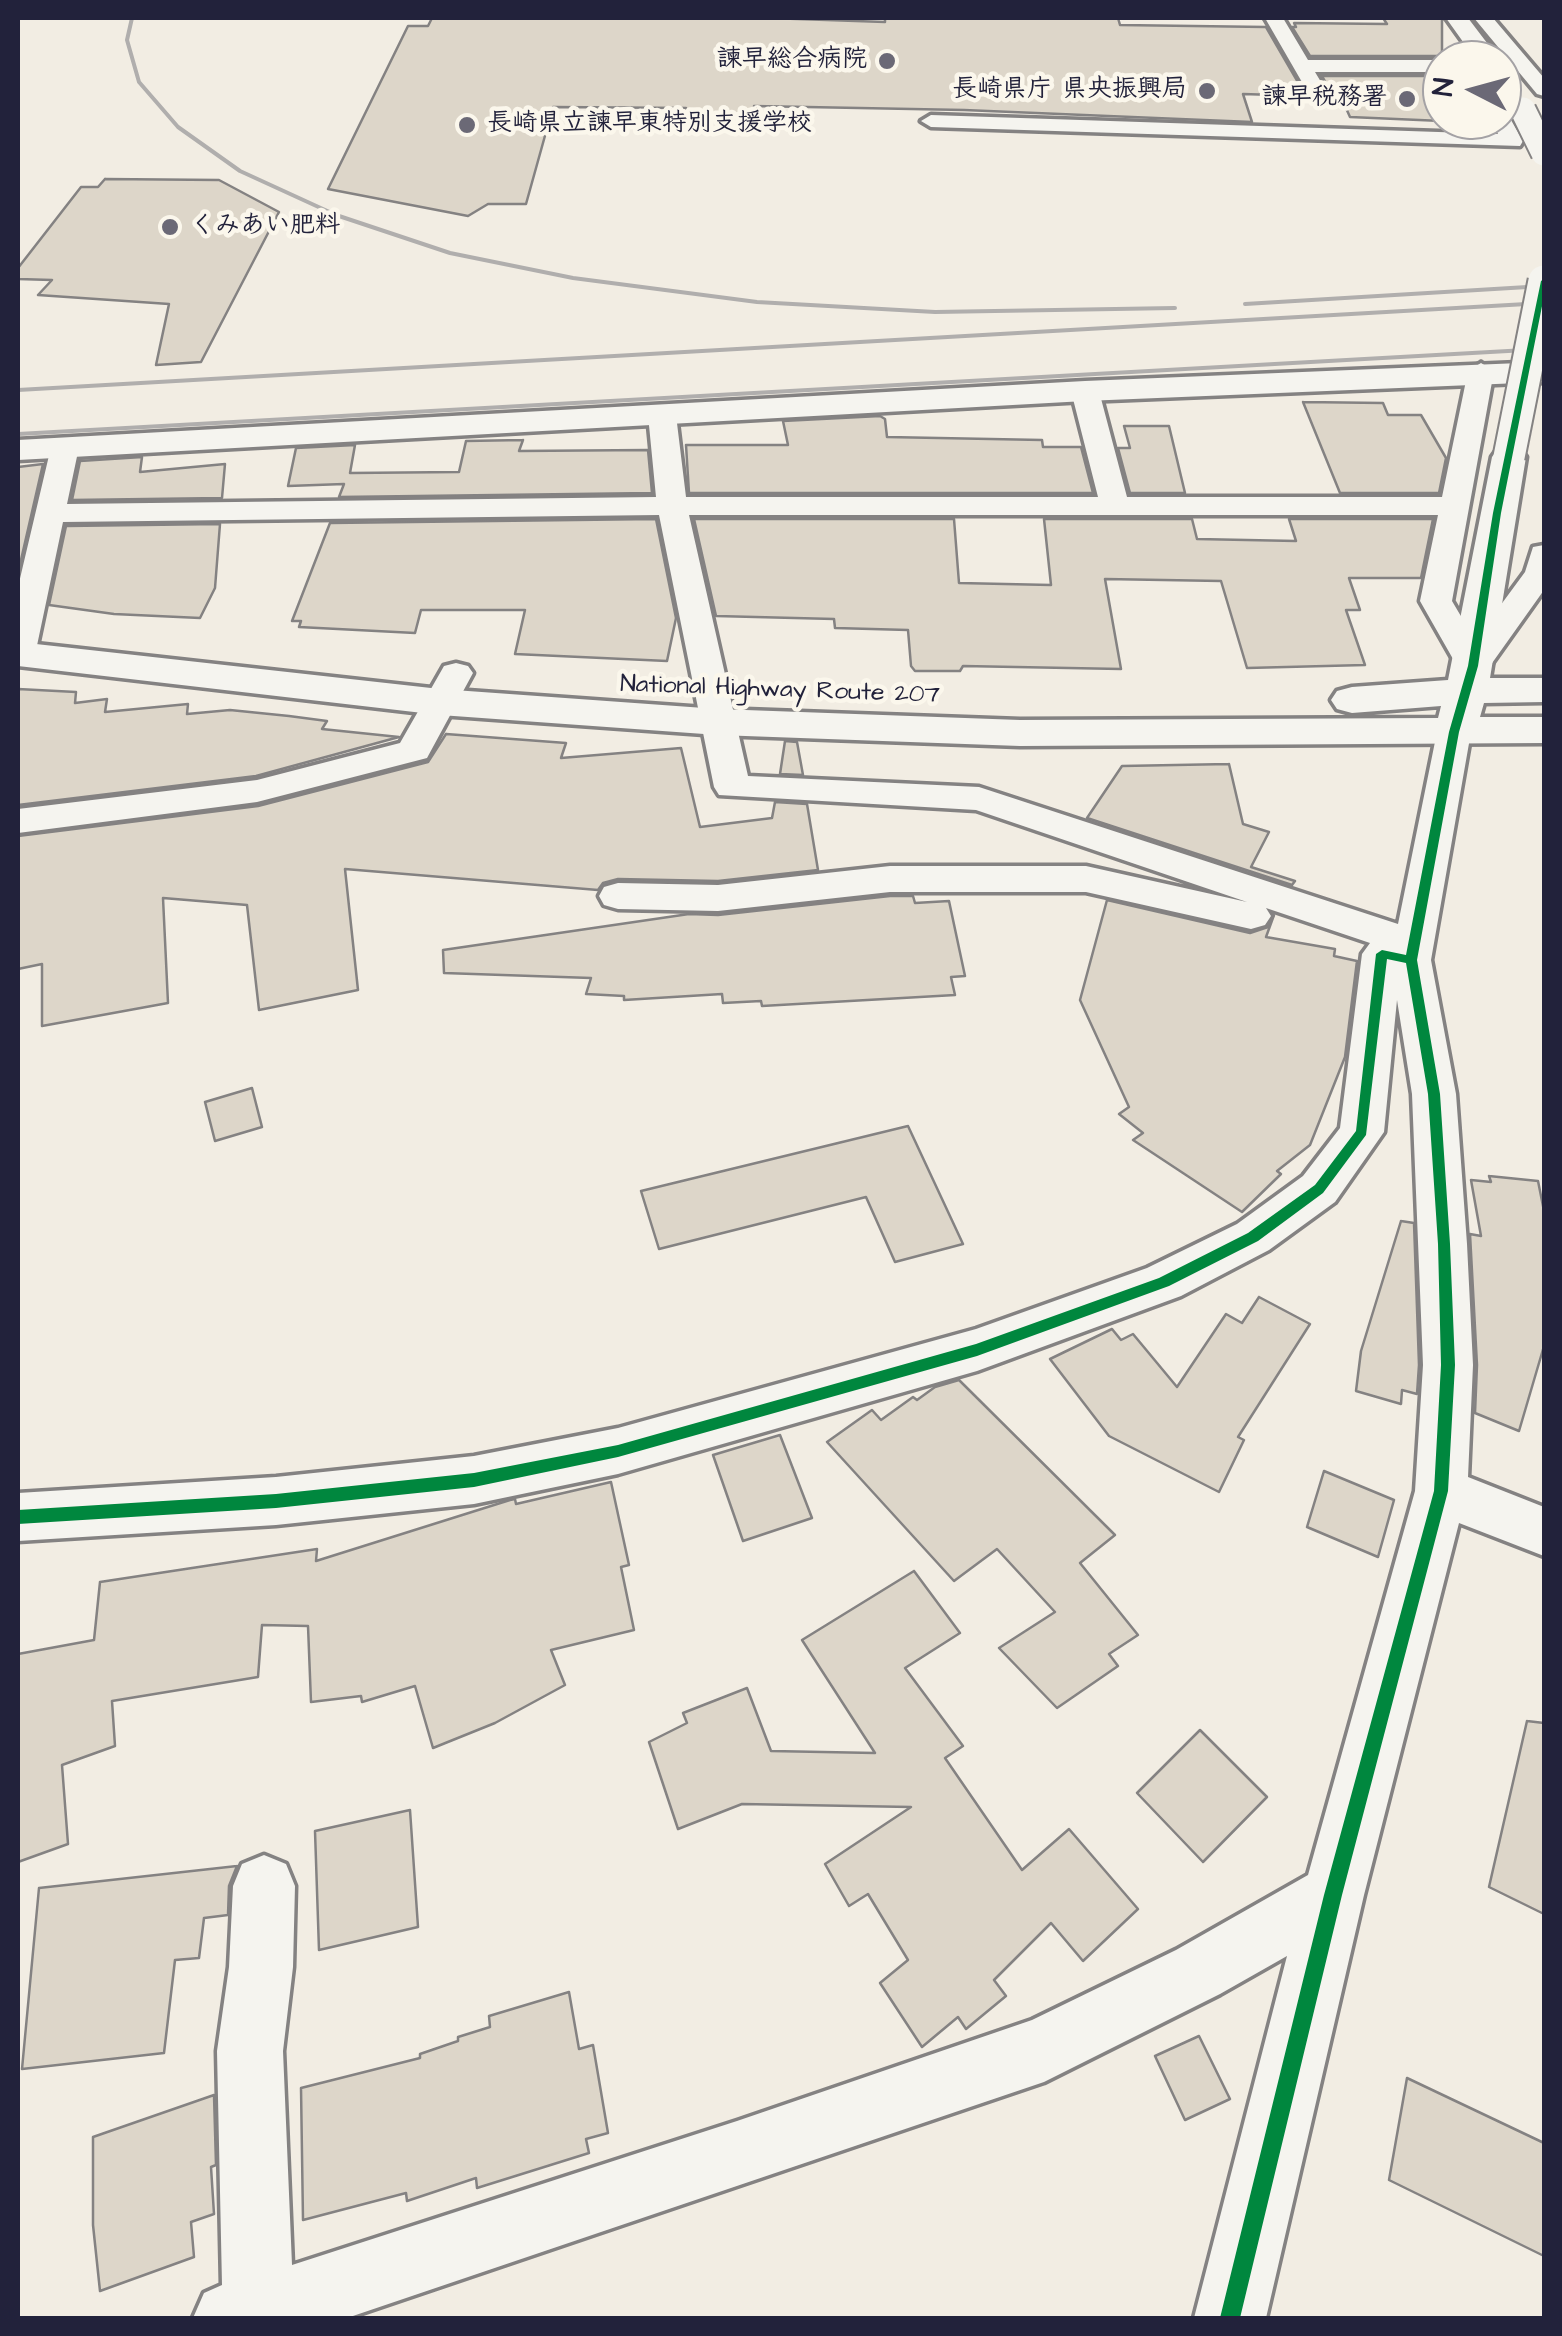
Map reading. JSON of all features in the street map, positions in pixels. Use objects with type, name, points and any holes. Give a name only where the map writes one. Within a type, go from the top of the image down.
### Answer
[{"type":"street","points":[[1274,18],[1340,132]]},
{"type":"street","points":[[1456,18],[1484,40]]},
{"type":"street","points":[[1302,66],[1422,56]]},
{"type":"street","points":[[1522,72],[1544,90]]},
{"type":"street","points":[[932,121],[1340,132],[1512,141],[1544,149]]},
{"type":"street","points":[[1522,121],[1544,149]]},
{"type":"street","points":[[1233,2317],[1333,1895],[1440,1491],[1448,1365],[1434,1094],[1401,945],[1470,678],[1544,281]]},
{"type":"street","points":[[1470,678],[1436,600],[1482,371]]},
{"type":"street","points":[[18,450],[1084,391],[1482,371],[1544,372]]},
{"type":"street","points":[[1084,391],[1115,506]]},
{"type":"street","points":[[662,415],[672,506],[732,788],[979,799],[1401,945]]},
{"type":"street","points":[[65,448],[19,643],[448,688],[1020,734],[1544,730]]},
{"type":"street","points":[[50,513],[672,506],[1456,506]]},
{"type":"street","points":[[1470,678],[1541,572],[1544,554]]},
{"type":"street","name":"National Highway Route 207","points":[[716,707],[916,698],[1322,702],[1470,678],[1544,690]]},
{"type":"street","points":[[18,821],[257,791],[414,750],[448,688]]},
{"type":"street","points":[[618,896],[718,898],[890,879],[1086,879],[1318,931],[1401,945]]},
{"type":"street","points":[[18,1517],[276,1501],[474,1480],[618,1451],[976,1350],[1164,1282],[1253,1238],[1318,1189],[1362,1132],[1382,954],[1401,945]]},
{"type":"street","points":[[1440,1491],[1544,1532]]},
{"type":"street","points":[[264,1886],[261,1966],[250,2051],[244,2314],[718,2162],[1044,2049],[1198,1972],[1333,1895]]},
{"type":"building","points":[[432,18],[885,22],[885,18],[1118,18],[1120,25],[1266,27],[1306,96],[1243,94],[1252,122],[964,110],[754,106],[753,117],[685,114],[686,108],[553,107],[526,204],[488,204],[468,216],[328,189],[408,26],[428,26]]},
{"type":"building","points":[[1383,18],[1442,18],[1442,40],[1422,40],[1422,56],[1310,56],[1292,27],[1296,27],[1294,23],[1387,24]]},
{"type":"building","points":[[1322,76],[1422,76],[1422,120],[1350,117],[1341,97],[1327,96],[1330,90]]},
{"type":"building","name":"くみあい肥料","points":[[105,179],[219,180],[279,212],[201,362],[156,365],[169,304],[38,295],[52,280],[18,279],[18,268],[81,187],[98,187]]},
{"type":"building","points":[[1303,402],[1383,403],[1388,415],[1421,415],[1446,458],[1439,493],[1340,493]]},
{"type":"building","points":[[880,416],[885,419],[887,437],[1042,440],[1043,447],[1081,447],[1093,493],[689,493],[686,445],[788,445],[783,421]]},
{"type":"building","points":[[1124,426],[1169,426],[1185,493],[1130,493],[1118,448],[1130,448]]},
{"type":"building","points":[[523,440],[519,451],[648,450],[652,493],[339,497],[344,484],[288,486],[296,448],[355,445],[350,473],[459,472],[466,441]]},
{"type":"building","points":[[142,457],[140,472],[225,464],[222,498],[72,500],[80,461]]},
{"type":"building","points":[[43,464],[18,573],[18,467]]},
{"type":"building","points":[[656,519],[676,618],[667,661],[515,654],[525,610],[421,610],[415,633],[299,627],[301,621],[292,621],[330,523]]},
{"type":"building","points":[[694,519],[954,519],[959,583],[1051,585],[1044,519],[1192,519],[1197,539],[1296,541],[1289,519],[1433,519],[1421,578],[1349,578],[1360,610],[1346,610],[1365,665],[1247,668],[1221,581],[1105,579],[1121,669],[963,666],[960,671],[915,671],[911,666],[908,630],[835,628],[834,619],[716,616]]},
{"type":"building","points":[[220,524],[215,588],[200,618],[114,614],[49,605],[66,526]]},
{"type":"building","points":[[18,689],[76,692],[75,703],[107,699],[105,712],[188,704],[187,714],[230,710],[289,716],[327,721],[322,729],[399,737],[256,776],[18,805]]},
{"type":"building","points":[[446,734],[566,743],[561,758],[681,748],[700,827],[772,818],[775,802],[807,804],[818,870],[718,881],[618,879],[603,883],[598,890],[345,869],[358,990],[259,1010],[247,905],[163,898],[168,1003],[42,1026],[42,964],[18,969],[18,836],[258,806],[428,762]]},
{"type":"building","points":[[785,741],[797,742],[803,775],[780,774]]},
{"type":"building","points":[[1229,764],[1243,824],[1269,832],[1251,867],[1295,881],[1292,885],[1087,818],[1122,766]]},
{"type":"building","points":[[913,896],[915,903],[949,901],[965,976],[951,977],[955,995],[762,1006],[761,1001],[723,1003],[722,994],[624,1000],[624,996],[586,994],[591,978],[444,973],[443,950],[689,914],[718,915]]},
{"type":"building","points":[[1107,900],[1250,933],[1268,927],[1274,915],[1266,937],[1335,949],[1334,956],[1357,961],[1345,1057],[1310,1145],[1277,1171],[1281,1174],[1242,1212],[1133,1140],[1143,1133],[1119,1114],[1129,1107],[1080,1000]]},
{"type":"building","points":[[252,1088],[262,1127],[215,1141],[205,1102]]},
{"type":"building","points":[[908,1126],[963,1244],[895,1262],[866,1197],[659,1249],[641,1191]]},
{"type":"building","points":[[1489,1176],[1538,1181],[1544,1211],[1544,1346],[1519,1431],[1475,1413],[1477,1365],[1470,1234],[1481,1236],[1471,1180],[1491,1182]]},
{"type":"building","points":[[1401,1221],[1414,1223],[1419,1365],[1417,1394],[1402,1390],[1401,1404],[1356,1391],[1361,1351]]},
{"type":"building","points":[[1259,1297],[1310,1324],[1238,1437],[1244,1440],[1219,1492],[1109,1436],[1050,1359],[1112,1329],[1121,1340],[1133,1334],[1177,1387],[1226,1314],[1242,1323]]},
{"type":"building","points":[[959,1380],[1115,1535],[1080,1563],[1138,1635],[1109,1654],[1118,1666],[1057,1708],[999,1648],[1055,1612],[997,1549],[954,1581],[827,1442],[872,1410],[881,1420],[913,1397],[917,1400],[935,1387]]},
{"type":"building","points":[[780,1435],[812,1518],[743,1541],[713,1455]]},
{"type":"building","points":[[1324,1471],[1394,1500],[1378,1557],[1307,1527]]},
{"type":"building","points":[[611,1482],[629,1565],[621,1567],[634,1630],[551,1650],[565,1685],[495,1723],[433,1748],[415,1686],[362,1702],[361,1696],[311,1702],[308,1626],[262,1625],[258,1677],[112,1701],[115,1746],[62,1765],[68,1844],[18,1862],[18,1654],[94,1640],[100,1582],[317,1549],[316,1561],[510,1500],[515,1499],[516,1504]]},
{"type":"building","points":[[914,1571],[960,1633],[905,1668],[963,1746],[945,1758],[1022,1870],[1069,1829],[1138,1909],[1083,1961],[1051,1923],[994,1980],[1006,1996],[966,2029],[958,2017],[922,2047],[880,1983],[908,1960],[868,1894],[849,1906],[825,1864],[911,1807],[742,1804],[678,1829],[649,1742],[687,1723],[683,1713],[747,1688],[771,1751],[875,1753],[802,1640]]},
{"type":"building","points":[[1527,1721],[1544,1723],[1544,1914],[1489,1887]]},
{"type":"building","points":[[1200,1730],[1267,1797],[1203,1862],[1137,1793]]},
{"type":"building","points":[[410,1810],[418,1927],[319,1950],[315,1831]]},
{"type":"building","points":[[237,1866],[229,1886],[228,1915],[204,1918],[199,1958],[175,1960],[164,2053],[22,2069],[39,1888]]},
{"type":"building","points":[[569,1992],[579,2049],[593,2045],[608,2133],[586,2139],[589,2153],[477,2188],[476,2178],[407,2201],[406,2193],[303,2220],[301,2088],[420,2058],[420,2054],[458,2041],[458,2037],[490,2027],[489,2016]]},
{"type":"building","points":[[1199,2036],[1230,2099],[1185,2120],[1155,2056]]},
{"type":"building","points":[[1407,2078],[1544,2143],[1544,2256],[1389,2180]]},
{"type":"building","points":[[214,2095],[214,2214],[191,2222],[194,2257],[100,2291],[93,2225],[93,2137]]},
{"type":"railway","points":[[132,18],[127,40],[139,82],[178,127],[240,171],[336,215],[450,253],[573,278],[757,302],[935,312],[1175,308]]},
{"type":"railway","points":[[1245,304],[1544,286]]},
{"type":"railway","points":[[18,390],[1544,303]]},
{"type":"railway","points":[[18,434],[1544,349]]},
{"type":"cycle path","points":[[1230,2318],[1333,1895],[1441,1491],[1448,1365],[1444,1244],[1434,1094],[1411,960],[1454,732],[1473,666],[1497,513],[1544,281]]},
{"type":"cycle path","points":[[18,1517],[276,1501],[474,1480],[618,1451],[977,1350],[1164,1282],[1253,1237],[1319,1189],[1362,1132],[1382,954],[1411,960]]},
{"type":"place","name":"諫早総合病院","points":[[887,61]]},
{"type":"place","name":"長崎県庁 県央振興局","points":[[1207,91]]},
{"type":"place","name":"諫早税務署","points":[[1407,99]]},
{"type":"place","name":"長崎県立諫早東特別支援学校","points":[[467,125]]},
{"type":"place","name":"くみあい肥料","points":[[170,227]]}]
